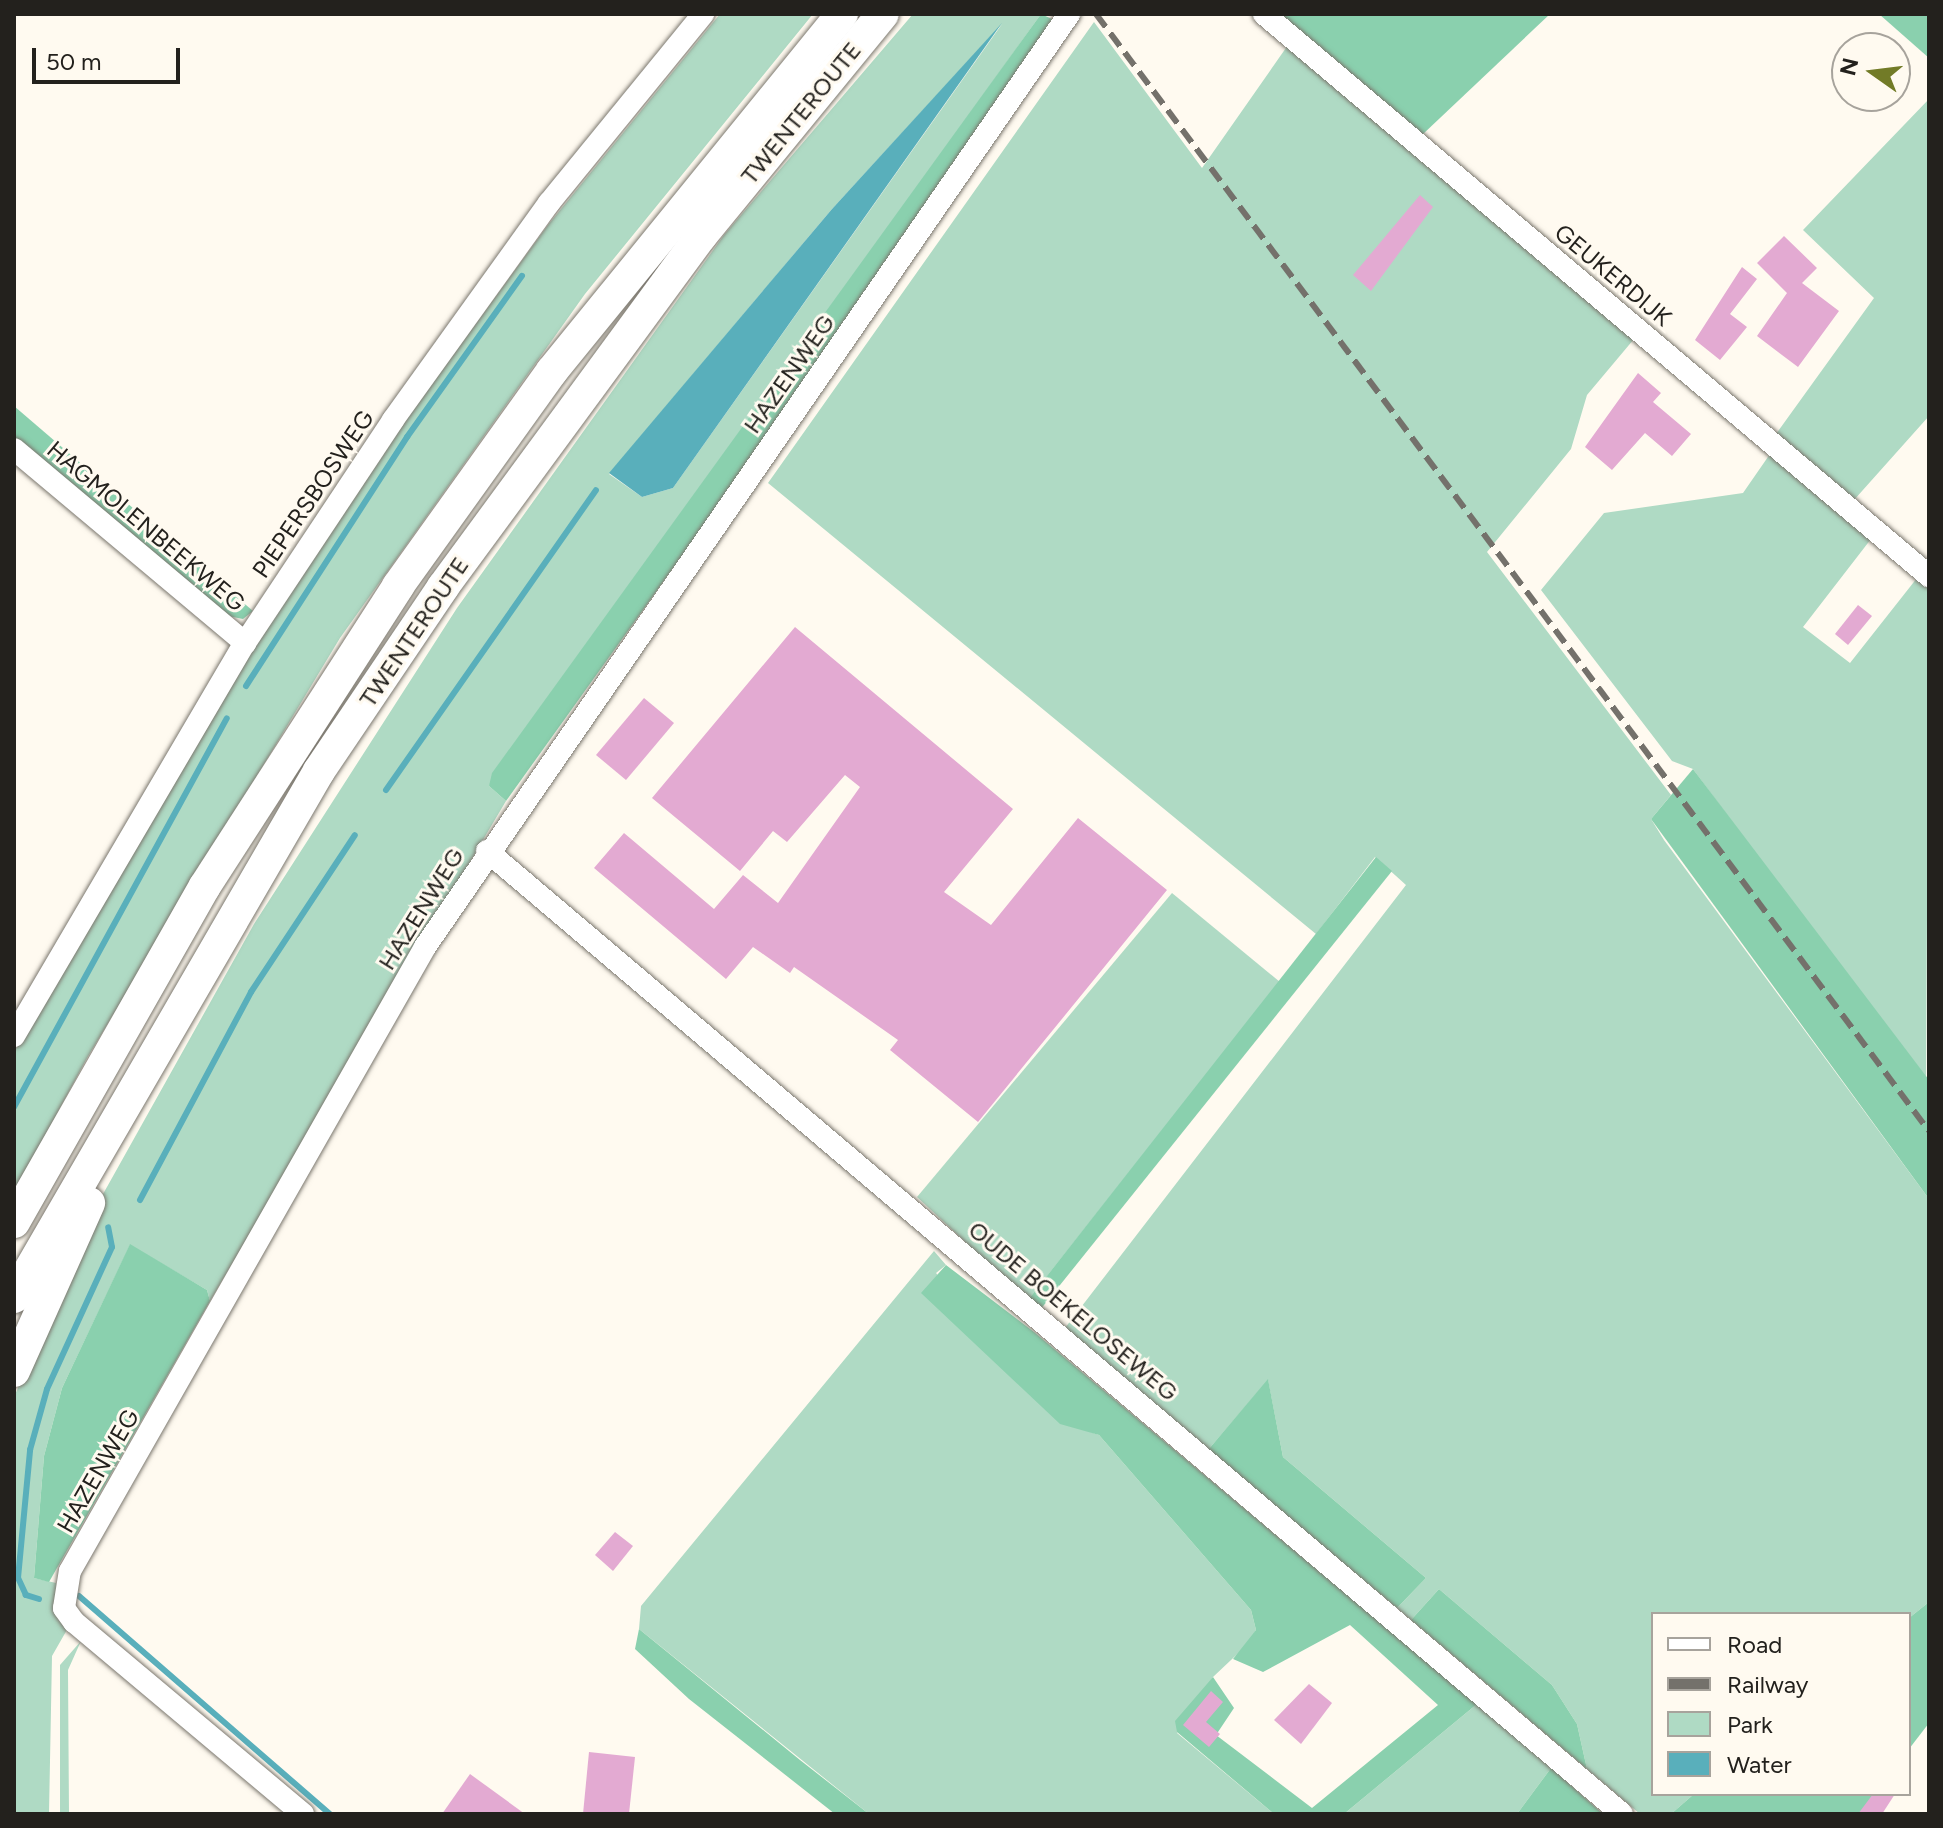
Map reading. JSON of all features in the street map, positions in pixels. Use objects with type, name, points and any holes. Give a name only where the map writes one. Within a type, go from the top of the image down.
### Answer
[{"type":"highway","name":"TWENTEROUTE","points":[[14,1222],[205,886],[398,586],[552,371],[842,14]]},
{"type":"highway","name":"TWENTEROUTE","points":[[14,1297],[167,1023],[319,771],[520,478],[701,236],[883,14]]},
{"type":"highway","points":[[14,1371],[167,1023]]},
{"type":"street","name":"PIEPERSBOSWEG","points":[[14,1036],[245,643],[549,203],[703,14]]},
{"type":"street","name":"HAZENWEG","points":[[303,1814],[74,1622],[62,1591],[425,947],[487,851],[1069,14]]},
{"type":"street","name":"GEUKERDIJK","points":[[1264,14],[1929,576]]},
{"type":"street","name":"HAGMOLENBEEKWEG","points":[[14,449],[245,643]]},
{"type":"street","name":"OUDE BOEKELOSEWEG","points":[[487,851],[1622,1814]]},
{"type":"green space","points":[[720,14],[813,14],[585,294],[340,638],[87,1058],[14,1193],[14,1052],[229,684],[403,423],[548,225]]},
{"type":"green space","points":[[913,14],[1041,14],[489,786],[506,801],[210,1301],[207,1290],[130,1245],[62,1388],[44,1456],[34,1578],[56,1583],[55,1608],[68,1628],[52,1656],[49,1814],[14,1814],[14,1397],[98,1203],[254,924],[457,608],[724,235]],"holes":[[[1002,24],[673,488],[642,497],[609,474],[832,209]]]},
{"type":"green space","points":[[1041,14],[1052,19],[919,225],[506,801],[489,786],[492,773]]},
{"type":"green space","points":[[1280,14],[1550,14],[1422,135]]},
{"type":"green space","points":[[1879,14],[1929,14],[1929,58],[1911,42],[1911,32],[1899,32]]},
{"type":"green space","points":[[1094,22],[1202,168],[1288,45],[1634,339],[1587,395],[1571,449],[1487,552],[1671,795],[1651,819],[1664,840],[1929,1199],[1929,1602],[1911,1616],[1911,1612],[1651,1612],[1651,1796],[1692,1796],[1671,1814],[1640,1814],[1587,1769],[1577,1724],[1552,1685],[1439,1589],[1411,1620],[1397,1608],[1426,1578],[1283,1457],[1268,1380],[1208,1450],[1065,1328],[1406,885],[1375,857],[1316,934],[768,483]]},
{"type":"green space","points":[[1929,99],[1929,416],[1854,500],[1776,434],[1874,298],[1803,230]]},
{"type":"green space","points":[[14,406],[253,611],[243,619],[228,616],[14,437]]},
{"type":"green space","points":[[1770,454],[1871,539],[1803,627],[1850,663],[1917,578],[1929,588],[1926,1083],[1693,769],[1672,761],[1541,590],[1604,513],[1743,493]]},
{"type":"green space","points":[[1693,769],[1929,1080],[1929,1199],[1651,819]]},
{"type":"green space","points":[[1376,857],[1392,871],[1040,1310],[1028,1300]]},
{"type":"green space","points":[[1172,893],[1280,982],[1028,1300],[917,1197]]},
{"type":"green space","points":[[130,1244],[207,1290],[210,1301],[49,1582],[34,1578],[44,1456],[62,1388]]},
{"type":"green space","points":[[934,1251],[946,1265],[936,1273],[1062,1422],[1099,1435],[1251,1610],[1256,1630],[1249,1643],[1213,1677],[1177,1733],[1274,1814],[869,1814],[639,1629],[641,1606]]},
{"type":"green space","points":[[946,1265],[1034,1332],[1477,1704],[1344,1814],[1274,1814],[1177,1732],[1175,1721],[1213,1677],[1234,1708],[1216,1735],[1312,1808],[1438,1705],[1350,1625],[1263,1672],[1233,1659],[1256,1630],[1251,1610],[1099,1435],[1060,1424],[921,1293]]},
{"type":"green space","points":[[1268,1379],[1283,1457],[1426,1578],[1397,1608],[1208,1450]]},
{"type":"green space","points":[[1439,1589],[1552,1685],[1577,1724],[1587,1769],[1411,1620]]},
{"type":"green space","points":[[1929,1602],[1929,1723],[1911,1746],[1911,1616]]},
{"type":"green space","points":[[639,1629],[869,1814],[835,1814],[689,1699],[635,1649]]},
{"type":"green space","points":[[81,1641],[68,1670],[69,1814],[60,1814],[60,1665]]},
{"type":"green space","points":[[1477,1704],[1551,1768],[1517,1814],[1344,1814]]},
{"type":"green space","points":[[1551,1768],[1567,1782],[1603,1814],[1517,1814]]},
{"type":"green space","points":[[1692,1796],[1874,1796],[1861,1814],[1671,1814]]},
{"type":"water","points":[[1002,23],[673,488],[642,497],[609,473],[832,209]]},
{"type":"building","points":[[1420,195],[1433,207],[1371,291],[1353,275]]},
{"type":"building","points":[[1784,236],[1817,268],[1802,283],[1839,311],[1798,367],[1757,336],[1787,293],[1757,263]]},
{"type":"building","points":[[1742,267],[1757,279],[1730,314],[1747,327],[1720,360],[1695,340]]},
{"type":"building","points":[[1638,373],[1661,393],[1653,402],[1691,434],[1672,456],[1645,433],[1612,470],[1585,447]]},
{"type":"building","points":[[1858,605],[1872,616],[1848,645],[1835,634]]},
{"type":"building","points":[[795,627],[1013,809],[944,892],[991,925],[1078,818],[1167,890],[978,1122],[890,1050],[898,1040],[794,967],[790,973],[753,947],[726,979],[594,868],[624,833],[714,909],[743,875],[778,903],[860,787],[845,775],[787,842],[773,831],[740,871],[652,798]]},
{"type":"building","points":[[644,698],[674,723],[626,780],[596,755]]},
{"type":"building","points":[[615,1532],[633,1546],[613,1571],[595,1555]]},
{"type":"building","points":[[1309,1684],[1332,1703],[1301,1744],[1274,1720]]},
{"type":"building","points":[[1211,1691],[1223,1702],[1206,1722],[1220,1734],[1209,1747],[1183,1725]]},
{"type":"building","points":[[589,1752],[635,1757],[629,1814],[583,1814]]},
{"type":"building","points":[[470,1774],[525,1814],[442,1814]]},
{"type":"building","points":[[1872,1796],[1894,1796],[1882,1814],[1858,1814]]},
{"type":"waterway","points":[[246,686],[407,437],[522,276]]},
{"type":"waterway","points":[[386,790],[596,490]]},
{"type":"waterway","points":[[14,1107],[227,718]]},
{"type":"waterway","points":[[140,1200],[251,992],[355,835]]},
{"type":"waterway","points":[[39,1599],[26,1595],[18,1578],[30,1450],[47,1389],[112,1247],[108,1227]]},
{"type":"waterway","points":[[79,1596],[330,1814]]},
{"type":"railway","points":[[1096,14],[1929,1131]]}]
